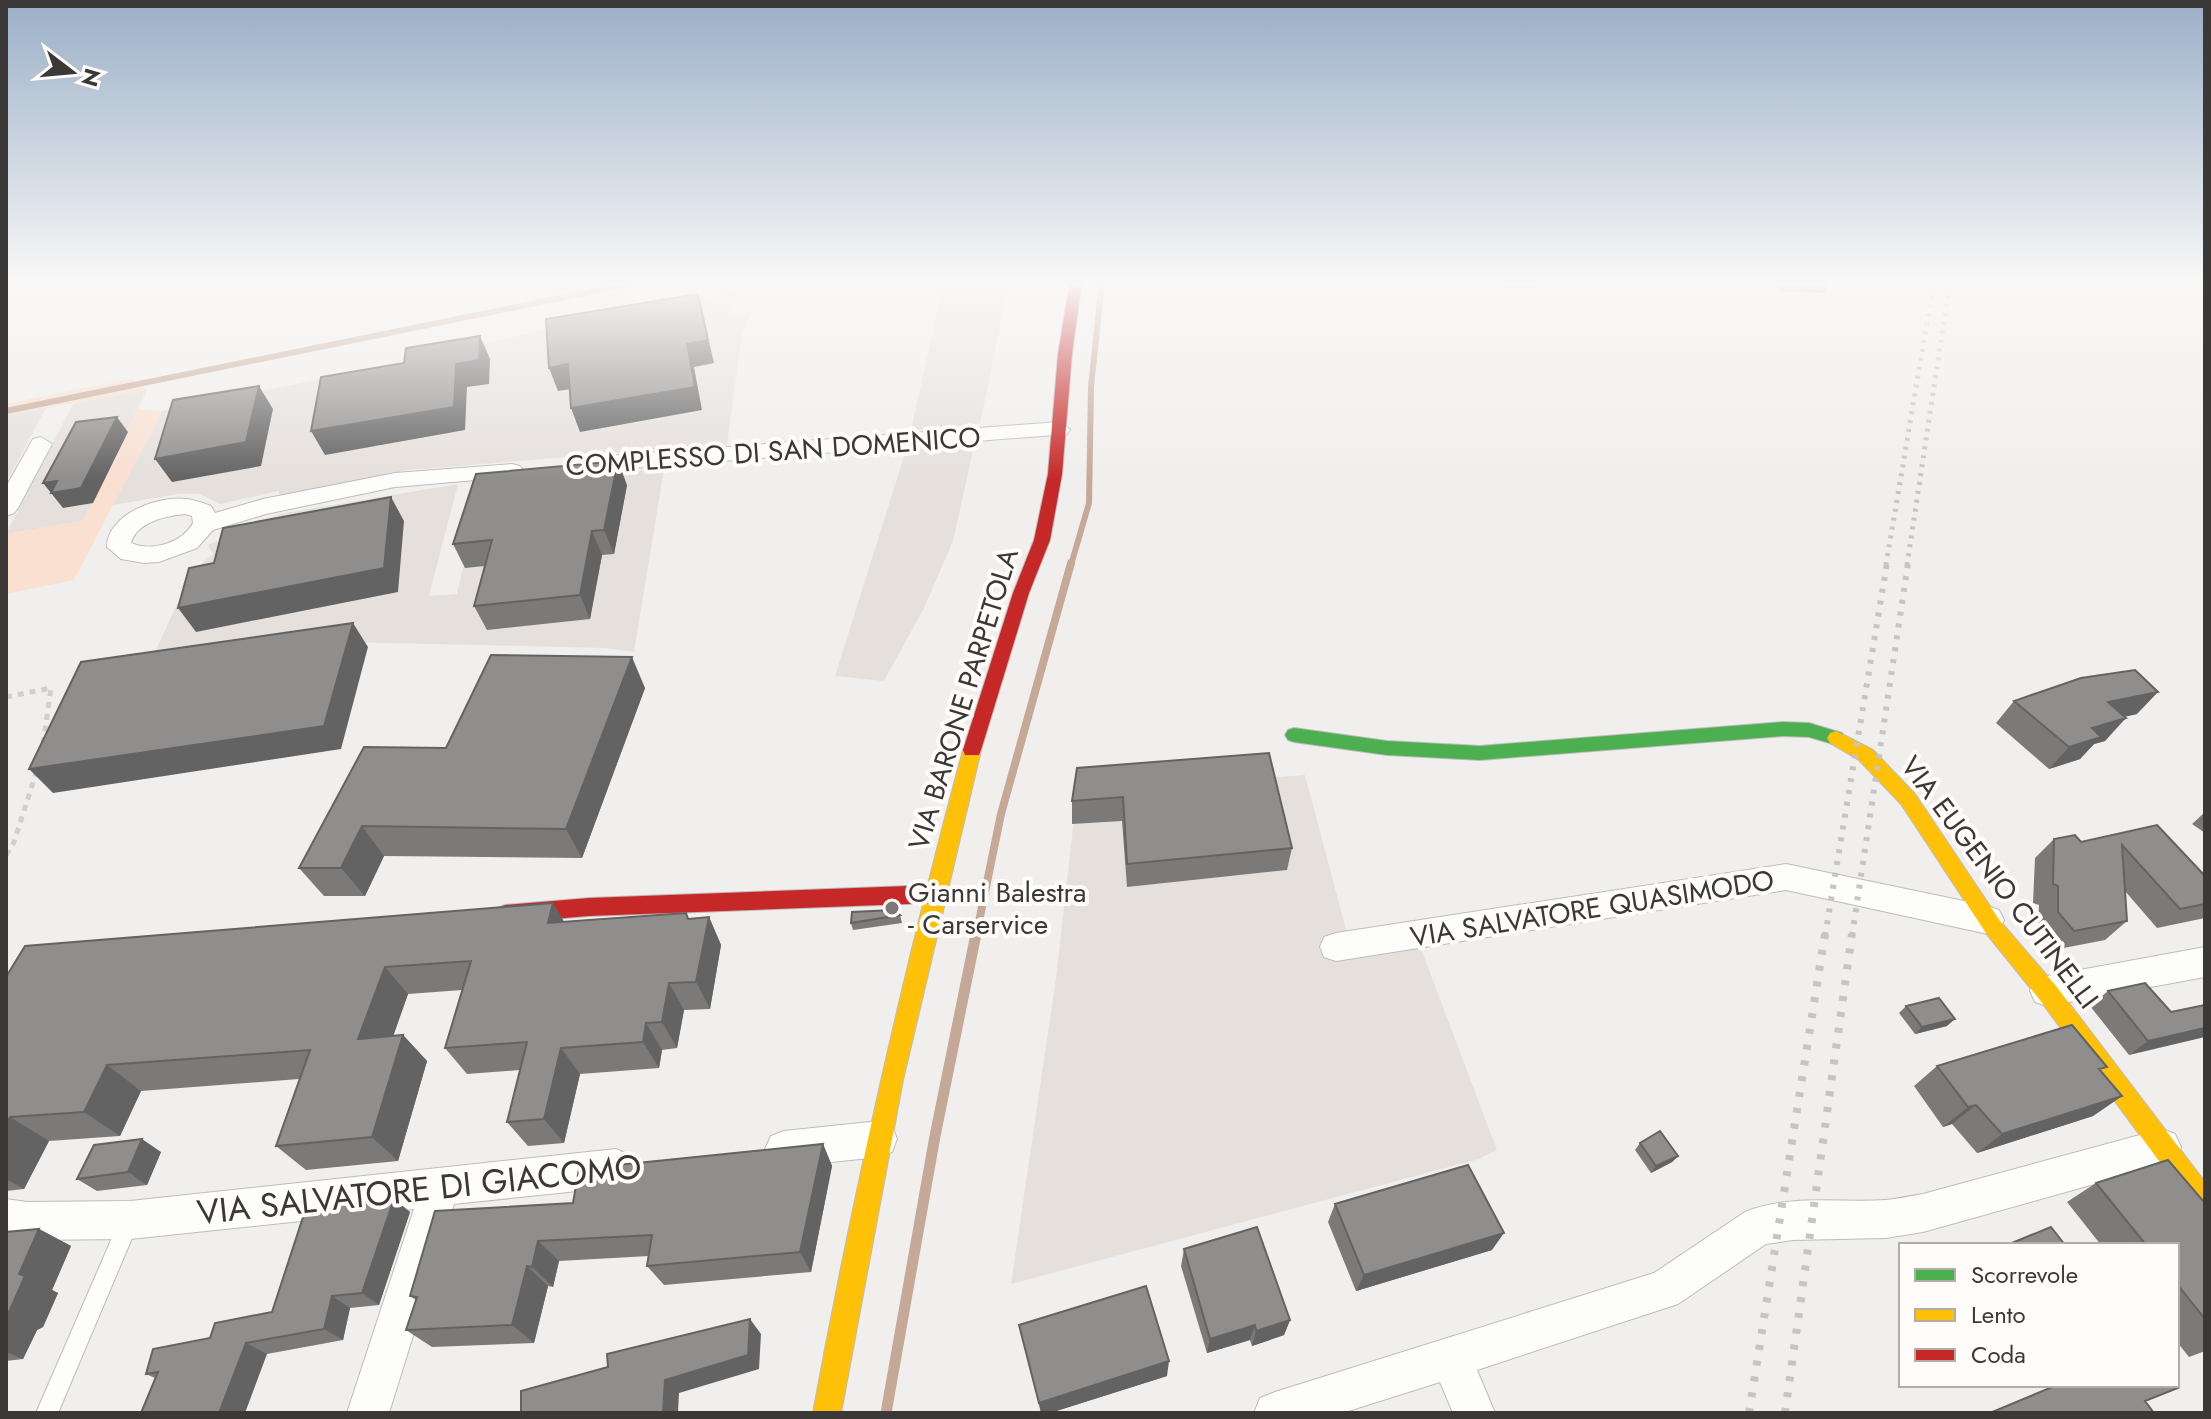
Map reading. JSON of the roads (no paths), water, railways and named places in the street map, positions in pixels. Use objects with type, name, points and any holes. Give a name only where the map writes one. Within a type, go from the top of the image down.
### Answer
[{"type":"street","name":"VIA BARONE PARPETOLA","points":[[827,1413],[852,1268],[934,894],[970,754],[1021,593],[1042,540],[1055,474],[1066,347]]},
{"type":"street","name":"COMPLESSO DI SAN DOMENICO","points":[[559,467],[1059,429]]},
{"type":"street","points":[[6,508],[41,444]]},
{"type":"street","name":"COMPLESSO DI SAN DOMENICO","points":[[205,524],[263,507],[395,480],[528,469]]},
{"type":"street","name":"VIA EUGENIO CUTINELLI","points":[[1294,735],[1380,750],[1480,753],[1783,729],[1826,732],[1875,762],[1906,796],[1988,920],[2047,991],[2205,1202]]},
{"type":"street","name":"VIA SALVATORE QUASIMODO","points":[[1336,947],[1786,877],[1988,920]]},
{"type":"street","points":[[494,915],[589,907],[934,894]]},
{"type":"street","points":[[2047,991],[2205,962]]},
{"type":"street","points":[[753,1152],[879,1139]]},
{"type":"street","points":[[1275,1413],[1664,1290],[1759,1226],[1793,1221],[1886,1219],[1923,1213],[2162,1147]]},
{"type":"street","name":"VIA SALVATORE DI GIACOMO","points":[[6,1218],[130,1220],[644,1165]]},
{"type":"street","points":[[368,1413],[440,1187]]},
{"type":"street","points":[[1450,1356],[1474,1413]]},
{"type":"lane","points":[[47,1413],[130,1220]]},
{"type":"waterway","points":[[6,411],[319,347]]},
{"type":"waterway","points":[[1071,565],[1089,503],[1091,387],[1095,347]]},
{"type":"waterway","points":[[976,936],[1001,814],[1071,563]]},
{"type":"waterway","points":[[886,1413],[935,1136],[976,934]]},
{"type":"railway","points":[[1886,565],[1923,347]]},
{"type":"railway","points":[[1907,565],[1940,347]]},
{"type":"railway","points":[[1825,936],[1887,563]]},
{"type":"railway","points":[[1852,936],[1908,563]]},
{"type":"railway","points":[[1749,1413],[1825,934]]},
{"type":"railway","points":[[1785,1413],[1852,934]]},
{"type":"place","name":"Gianni Balestra - Carservice","points":[[892,908]]}]
